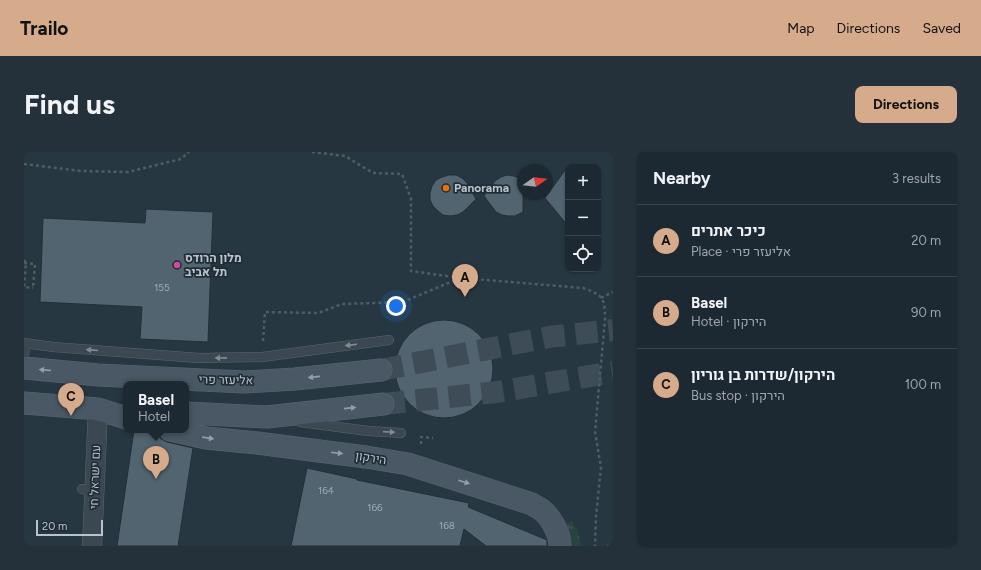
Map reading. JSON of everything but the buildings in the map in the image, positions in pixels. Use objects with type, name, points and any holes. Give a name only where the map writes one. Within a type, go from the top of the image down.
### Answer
[{"type":"main road","name":"אליעזר פרי","points":[[24,368],[98,375],[244,382],[295,379],[381,370]]},
{"type":"main road","points":[[24,403],[123,410]]},
{"type":"main road","points":[[189,413],[267,417],[383,404]]},
{"type":"main road","points":[[98,409],[123,417]]},
{"type":"main road","name":"הירקון","points":[[184,433],[206,438],[343,454],[408,464],[532,504],[544,511],[558,537]]},
{"type":"street","name":"עם ישראל חי","points":[[92,546],[88,490],[98,409]]},
{"type":"lane","points":[[24,354],[25,344],[199,358],[262,357],[389,340]]},
{"type":"lane","points":[[267,417],[368,431],[401,433]]},
{"type":"path","points":[[24,164],[81,171],[128,172],[182,159],[189,152]]},
{"type":"path","points":[[312,152],[344,156],[373,173],[402,174],[411,198],[411,271],[461,278],[583,288],[598,294],[601,298],[604,307],[605,320],[595,432],[601,468],[596,516],[595,546]]},
{"type":"path","points":[[24,261],[36,264],[33,288],[24,287],[26,263],[24,261]]},
{"type":"path","points":[[262,357],[265,312],[318,313],[342,304],[403,302],[461,278]]},
{"type":"path","points":[[601,298],[613,292]]},
{"type":"path","points":[[421,437],[433,438]]},
{"type":"green space","points":[[572,521],[578,532],[581,546],[560,546],[556,528]]},
{"type":"tunnel","points":[[381,370],[549,337],[613,330]]},
{"type":"tunnel","points":[[383,404],[497,392],[613,372]]},
{"type":"place","name":"Panorama","points":[[446,188]]},
{"type":"place","name":"מלון הרודס תל אביב","points":[[177,265]]},
{"type":"place","name":"כיכר אתרים","points":[[465,297]]},
{"type":"place","name":"הירקון/שדרות בן גוריון","points":[[71,416]]},
{"type":"place","name":"Basel","points":[[156,479]]}]
